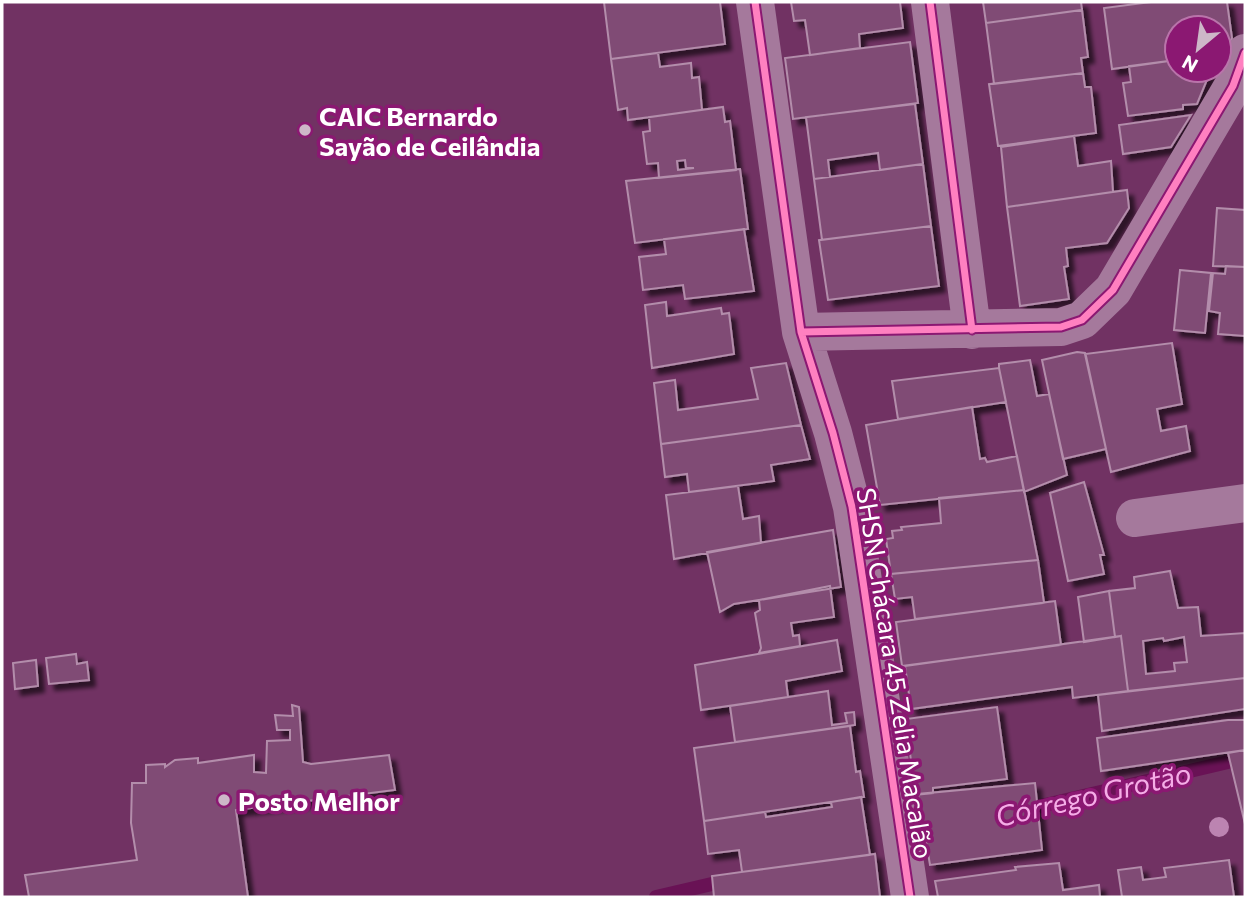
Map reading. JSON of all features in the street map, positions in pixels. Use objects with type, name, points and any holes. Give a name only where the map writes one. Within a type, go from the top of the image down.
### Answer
[{"type":"street","name":"SHSN Chácara 45 Zelia Macalão","points":[[755,2],[801,332],[833,433],[852,507],[910,897]]},
{"type":"street","points":[[930,2],[972,330]]},
{"type":"street","points":[[801,332],[1061,327],[1082,320],[1113,290],[1233,86],[1245,53]]},
{"type":"street","points":[[1135,518],[1245,503]]},
{"type":"building","points":[[604,2],[720,2],[725,44],[611,59]]},
{"type":"building","points":[[791,2],[900,2],[903,28],[859,34],[860,48],[810,55],[805,20],[794,21]]},
{"type":"building","points":[[983,2],[1081,2],[1082,10],[986,23]]},
{"type":"building","points":[[1151,2],[1227,2],[1229,14],[1163,14],[1163,62],[1112,69],[1104,8]]},
{"type":"building","points":[[1082,10],[1088,57],[1081,58],[1083,73],[994,84],[986,23]]},
{"type":"building","points":[[910,42],[918,103],[793,119],[785,58]]},
{"type":"building","points":[[658,53],[660,67],[691,63],[692,78],[699,77],[702,110],[628,120],[627,108],[618,110],[611,59]]},
{"type":"building","points":[[1163,62],[1163,84],[1205,84],[1197,104],[1183,105],[1183,109],[1128,116],[1123,83],[1131,82],[1129,66]]},
{"type":"building","points":[[1083,73],[1085,87],[1091,87],[1096,133],[998,146],[989,84]]},
{"type":"building","points":[[915,104],[923,164],[880,170],[878,153],[828,160],[830,177],[814,179],[806,117]]},
{"type":"building","points":[[723,107],[725,122],[730,121],[736,170],[659,178],[658,163],[647,164],[643,132],[650,131],[649,117]],"holes":[[[685,160],[686,168],[694,168],[678,170],[677,161]]]},
{"type":"building","points":[[1191,115],[1171,147],[1123,154],[1119,125]]},
{"type":"building","points":[[1074,136],[1078,166],[1111,161],[1113,192],[1007,207],[1001,147]]},
{"type":"building","points":[[923,164],[931,226],[822,240],[814,179]]},
{"type":"building","points":[[740,169],[748,229],[635,243],[626,181]]},
{"type":"building","points":[[1127,190],[1129,208],[1107,243],[1066,248],[1068,266],[1064,267],[1069,299],[1020,306],[1007,207]]},
{"type":"building","points":[[1217,208],[1245,210],[1245,267],[1213,266]]},
{"type":"building","points":[[931,226],[939,286],[828,300],[819,240]]},
{"type":"building","points":[[744,229],[754,291],[685,299],[683,285],[643,290],[639,257],[666,254],[664,239]]},
{"type":"building","points":[[1226,266],[1245,267],[1245,336],[1218,334],[1220,313],[1209,311],[1213,273],[1225,274]]},
{"type":"building","points":[[1180,270],[1211,273],[1205,333],[1174,330]]},
{"type":"building","points":[[666,302],[667,316],[721,308],[722,314],[729,313],[734,354],[652,368],[645,305]]},
{"type":"building","points":[[1172,343],[1182,404],[1157,409],[1161,431],[1186,426],[1190,451],[1111,472],[1085,354]]},
{"type":"building","points":[[1077,352],[1085,353],[1086,356],[1106,449],[1063,459],[1042,360]]},
{"type":"building","points":[[1030,360],[1037,396],[1049,394],[1067,475],[1024,492],[999,364]]},
{"type":"building","points":[[786,363],[801,425],[661,444],[654,383],[675,380],[678,410],[758,399],[751,368]]},
{"type":"building","points":[[999,368],[1006,402],[898,419],[892,381]]},
{"type":"building","points":[[972,407],[980,459],[985,458],[987,462],[1017,456],[1024,490],[880,505],[866,425]]},
{"type":"building","points":[[801,425],[810,459],[771,465],[774,481],[689,492],[687,474],[665,477],[661,444]]},
{"type":"building","points":[[1084,482],[1104,555],[1100,555],[1104,574],[1068,581],[1050,493]]},
{"type":"building","points":[[738,486],[743,519],[759,516],[761,543],[674,559],[666,495]]},
{"type":"building","points":[[1024,490],[1038,560],[891,574],[886,539],[893,538],[892,531],[902,530],[901,527],[941,523],[939,498]]},
{"type":"building","points":[[833,530],[841,587],[734,604],[720,612],[707,552]]},
{"type":"building","points":[[1038,560],[1044,603],[915,619],[912,597],[895,599],[891,574]]},
{"type":"building","points":[[1170,571],[1178,608],[1198,607],[1201,636],[1245,633],[1245,678],[1128,691],[1121,636],[1115,637],[1109,591],[1135,588],[1134,577]],"holes":[[[1184,637],[1187,662],[1174,663],[1175,671],[1146,674],[1143,641]]]},
{"type":"building","points":[[830,586],[834,617],[791,623],[793,636],[799,635],[800,646],[759,653],[761,648],[755,613],[760,610],[759,600]]},
{"type":"building","points":[[1109,591],[1115,637],[1084,642],[1078,597]]},
{"type":"building","points":[[1055,601],[1061,645],[902,666],[896,622]]},
{"type":"building","points":[[1121,636],[1128,691],[1073,698],[1072,687],[911,709],[905,666]]},
{"type":"building","points":[[837,640],[842,671],[786,681],[788,697],[701,710],[695,665]]},
{"type":"building","points":[[76,654],[77,664],[87,662],[89,680],[49,684],[46,658]]},
{"type":"building","points":[[36,660],[38,686],[15,689],[13,663]]},
{"type":"building","points":[[1245,678],[1245,709],[1102,731],[1098,695]]},
{"type":"building","points":[[828,691],[832,725],[847,723],[845,713],[854,712],[855,725],[735,742],[730,706]]},
{"type":"building","name":"Posto Melhor","points":[[292,705],[299,707],[303,762],[311,764],[389,755],[395,790],[236,810],[248,897],[29,897],[25,875],[137,860],[131,823],[132,783],[146,783],[146,765],[165,764],[165,767],[175,760],[198,758],[198,763],[254,755],[254,772],[266,773],[267,741],[290,740],[290,730],[277,730],[275,715],[293,716]]},
{"type":"building","points":[[997,707],[1007,779],[933,788],[933,793],[915,795],[906,719]]},
{"type":"building","points":[[1245,720],[1245,750],[1101,771],[1097,738]]},
{"type":"building","points":[[850,726],[856,772],[860,771],[864,797],[704,821],[694,748]]},
{"type":"building","points":[[1245,750],[1245,824],[1228,753]]},
{"type":"building","points":[[1035,783],[1042,850],[930,865],[918,794]]},
{"type":"building","points":[[861,797],[870,855],[742,872],[739,850],[708,854],[704,821],[765,812],[766,817],[832,807],[831,802]]},
{"type":"building","points":[[875,854],[880,897],[714,897],[712,876]]},
{"type":"building","points":[[1229,860],[1234,897],[1122,897],[1118,870],[1141,867],[1143,880],[1166,877],[1164,868]]},
{"type":"building","points":[[1059,863],[1063,890],[1099,885],[1100,897],[938,897],[935,881],[1016,870],[1015,867]]},
{"type":"waterway","name":"Córrego Grotão","points":[[1020,811],[1245,758]]},
{"type":"waterway","name":"Córrego Grotão","points":[[656,897],[729,880]]},
{"type":"cycle path","points":[[755,2],[801,332],[833,433],[852,507],[910,897]]},
{"type":"cycle path","points":[[930,2],[972,330]]},
{"type":"cycle path","points":[[801,332],[1061,327],[1082,320],[1113,290],[1233,86],[1245,53]]},
{"type":"place","name":"CAIC Bernardo Sayão de Ceilândia","points":[[305,130]]},
{"type":"place","name":"Posto Melhor","points":[[224,800]]}]
